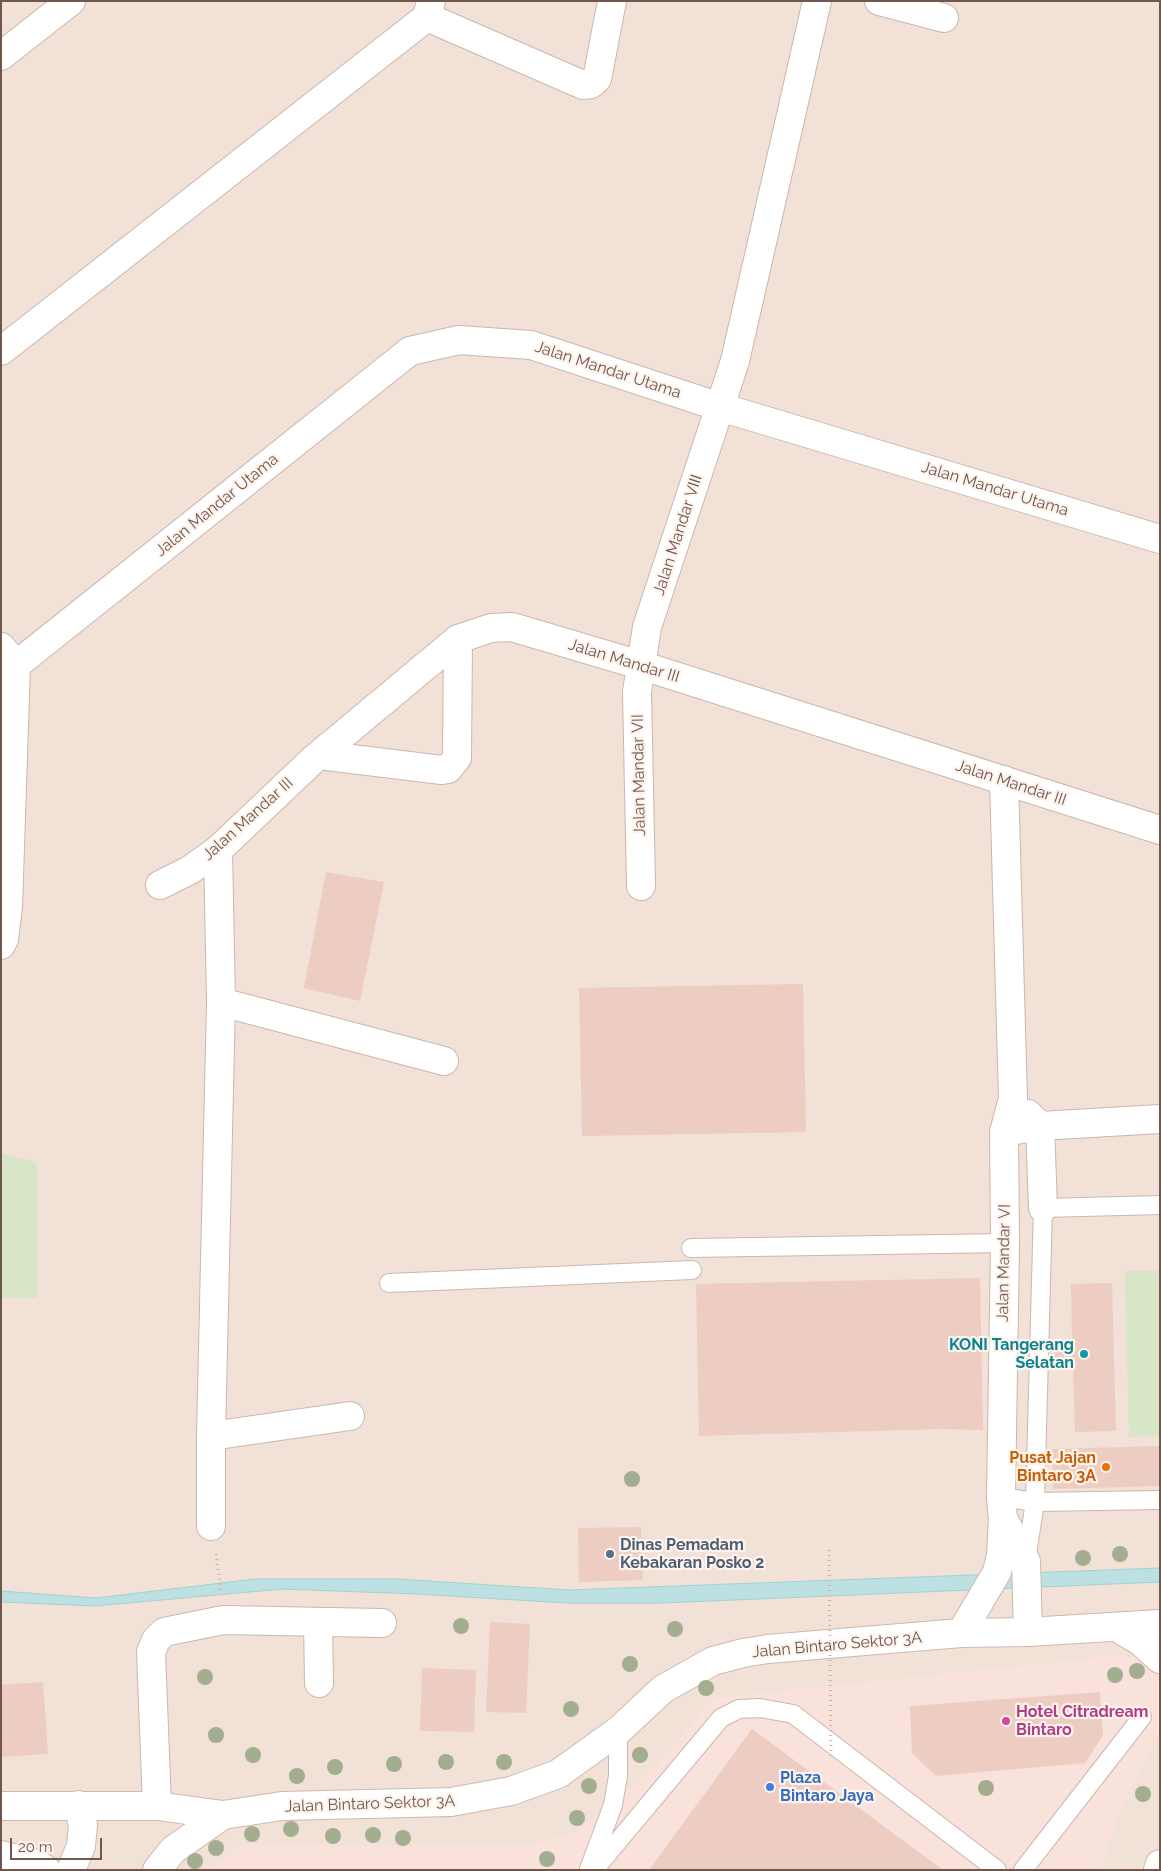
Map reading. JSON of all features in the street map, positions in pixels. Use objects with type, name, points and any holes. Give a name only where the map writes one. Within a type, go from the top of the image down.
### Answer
[{"type":"street","points":[[1,56],[71,1]]},
{"type":"street","points":[[1,351],[429,9],[583,85],[591,84],[597,78],[612,1]]},
{"type":"street","name":"Jalan Mandar VIII","points":[[640,665],[647,627],[735,361],[817,1]]},
{"type":"street","points":[[879,1],[944,18]]},
{"type":"street","name":"Jalan Mandar Utama","points":[[6,663],[410,351],[459,340],[530,345],[720,407],[1160,538]]},
{"type":"street","name":"Jalan Mandar III","points":[[160,884],[190,870],[218,850],[319,755],[458,639],[491,628],[512,627],[640,665],[1160,830]]},
{"type":"street","points":[[319,755],[442,770],[448,769],[457,758],[458,639]]},
{"type":"street","points":[[1,945],[4,940],[8,907],[6,663]]},
{"type":"street","name":"Jalan Mandar VII","points":[[640,665],[637,692],[641,886]]},
{"type":"street","name":"Jalan Mandar VI","points":[[967,1623],[997,1572],[1002,1555],[1005,1243],[1004,1132],[1013,1099],[1004,780]]},
{"type":"street","points":[[211,1526],[211,1436],[221,1002],[218,850]]},
{"type":"street","points":[[221,1002],[444,1061]]},
{"type":"street","points":[[1013,1099],[1040,1126],[1043,1208]]},
{"type":"street","points":[[1004,1132],[1040,1126],[1160,1119]]},
{"type":"street","points":[[211,1436],[350,1416]]},
{"type":"street","name":"Jalan Mandar VI","points":[[1002,1508],[1026,1563],[1028,1620]]},
{"type":"street","points":[[157,1806],[151,1652],[156,1640],[164,1632],[223,1620],[382,1623]]},
{"type":"street","name":"Jalan Bintaro Sektor 3A","points":[[156,1870],[173,1850],[223,1815],[282,1806],[452,1802],[511,1790],[558,1774],[618,1731],[663,1690],[713,1661],[768,1649],[967,1623],[1028,1620],[1116,1627],[1160,1624]]},
{"type":"street","points":[[318,1622],[319,1683]]},
{"type":"street","points":[[1116,1627],[1140,1641],[1160,1659]]},
{"type":"street","points":[[72,1870],[82,1846],[83,1825],[78,1805]]},
{"type":"street","points":[[1,1806],[157,1806],[223,1815]]},
{"type":"street","points":[[1,1855],[36,1864],[46,1870]]},
{"type":"street","points":[[1158,1870],[1160,1864]]},
{"type":"lane","points":[[1026,1563],[1034,1502],[1043,1208],[1160,1205]]},
{"type":"lane","points":[[691,1248],[1005,1243]]},
{"type":"lane","points":[[389,1283],[692,1270]]},
{"type":"lane","points":[[1002,1508],[1034,1502],[1160,1500]]},
{"type":"lane","points":[[594,1870],[721,1718],[739,1709],[760,1708],[793,1714],[996,1870]]},
{"type":"lane","points":[[1023,1870],[1142,1717]]},
{"type":"lane","points":[[588,1870],[613,1805],[618,1776],[618,1731]]},
{"type":"path","points":[[829,1550],[831,1760]]},
{"type":"path","points":[[219,1568],[221,1593]]},
{"type":"shaded area","points":[[1,1],[1160,1],[1160,1870],[1,1870]]},
{"type":"shaded area","points":[[1122,1655],[1145,1660],[1160,1680],[1160,1730],[1120,1811],[1101,1870],[207,1870],[240,1845],[528,1846],[577,1831],[657,1765],[713,1698]]},
{"type":"green space","points":[[1,1153],[37,1163],[37,1298],[1,1298]]},
{"type":"green space","points":[[1125,1271],[1160,1271],[1160,1436],[1129,1437]]},
{"type":"water","points":[[1160,1568],[1160,1582],[662,1603],[567,1603],[417,1594],[282,1589],[95,1606],[1,1602],[1,1591],[96,1598],[255,1579],[397,1579],[569,1590]]},
{"type":"building","points":[[326,872],[384,882],[360,1001],[304,988]]},
{"type":"building","points":[[803,984],[806,1132],[582,1136],[579,988]]},
{"type":"building","points":[[980,1278],[983,1430],[941,1429],[699,1436],[696,1284]]},
{"type":"building","name":"KONI Tangerang Selatan","points":[[1112,1283],[1116,1431],[1075,1432],[1073,1368],[1055,1368],[1054,1340],[1072,1339],[1071,1284]]},
{"type":"building","name":"Pusat Jajan Bintaro 3A","points":[[1160,1446],[1160,1486],[1053,1489],[1052,1449]]},
{"type":"building","name":"Dinas Pemadam Kebakaran Posko 2","points":[[641,1527],[643,1580],[579,1582],[578,1528]]},
{"type":"building","points":[[490,1622],[530,1624],[526,1713],[486,1712]]},
{"type":"building","points":[[422,1668],[476,1670],[474,1732],[420,1731]]},
{"type":"building","points":[[43,1682],[48,1754],[1,1757],[1,1685]]},
{"type":"building","name":"Hotel Citradream Bintaro","points":[[1100,1692],[1103,1735],[1085,1763],[936,1776],[912,1753],[910,1706]]},
{"type":"building","name":"Plaza Bintaro Jaya","points":[[752,1729],[943,1870],[649,1870]]},
{"type":"place","name":"KONI Tangerang Selatan","points":[[1084,1354]]},
{"type":"place","name":"Pusat Jajan Bintaro 3A","points":[[1106,1467]]},
{"type":"place","name":"Dinas Pemadam Kebakaran Posko 2","points":[[610,1554]]},
{"type":"place","name":"Hotel Citradream Bintaro","points":[[1006,1721]]},
{"type":"place","name":"Plaza Bintaro Jaya","points":[[770,1787]]}]
